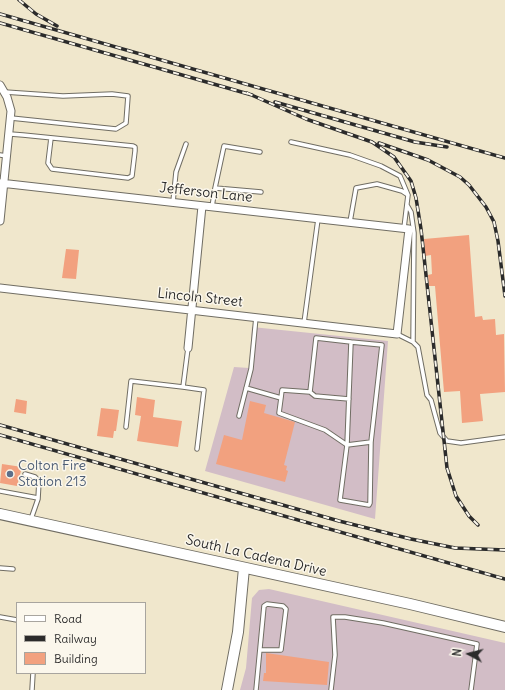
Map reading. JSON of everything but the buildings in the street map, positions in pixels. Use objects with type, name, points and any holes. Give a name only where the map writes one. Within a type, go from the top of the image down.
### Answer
[{"type":"main road","name":"South La Cadena Drive","points":[[0,514],[505,627]]},
{"type":"main road","points":[[227,690],[238,632],[244,568]]},
{"type":"street","points":[[0,221],[4,156],[10,134],[11,118],[11,111],[2,90]]},
{"type":"street","name":"Jefferson Lane","points":[[2,183],[406,228]]},
{"type":"street","points":[[188,348],[202,206]]},
{"type":"street","points":[[397,334],[406,228]]},
{"type":"street","name":"Lincoln Street","points":[[0,288],[397,334]]},
{"type":"lane","points":[[2,90],[63,96],[118,94],[128,96],[126,123],[121,128],[116,129],[11,118]]},
{"type":"lane","points":[[10,134],[51,138],[135,147],[132,176],[128,178],[52,169],[48,163],[51,138]]},
{"type":"lane","points":[[291,142],[350,155],[381,166],[400,176],[408,195],[406,228]]},
{"type":"lane","points":[[173,202],[176,172],[186,144]]},
{"type":"lane","points":[[212,207],[224,146],[260,152]]},
{"type":"lane","points":[[350,222],[356,188],[377,184],[402,191],[408,195]]},
{"type":"lane","points":[[215,188],[261,192]]},
{"type":"lane","points":[[407,205],[411,212],[414,233],[413,342]]},
{"type":"lane","points":[[304,323],[318,219]]},
{"type":"lane","points":[[239,416],[251,369],[256,317]]},
{"type":"lane","points":[[397,334],[413,342],[418,348],[427,395],[431,400],[440,433],[447,441],[461,443],[505,436]]},
{"type":"lane","points":[[310,392],[316,338],[382,345],[371,442],[369,505],[340,500],[347,445],[352,342]]},
{"type":"lane","points":[[183,387],[188,348]]},
{"type":"lane","points":[[126,427],[131,381],[204,390],[197,450]]},
{"type":"lane","points":[[246,388],[281,398]]},
{"type":"lane","points":[[349,399],[315,396],[310,392],[282,390],[279,413],[325,430],[347,445],[371,442]]},
{"type":"lane","points":[[25,474],[35,477],[39,481],[38,498],[31,520]]},
{"type":"lane","points":[[0,491],[38,498]]},
{"type":"lane","points":[[0,568],[13,569]]},
{"type":"lane","points":[[256,690],[264,606],[267,604],[283,606],[286,609],[281,650],[260,650]]},
{"type":"lane","points":[[0,617],[16,620]]},
{"type":"lane","points":[[331,690],[335,656],[333,618],[345,617],[383,623],[477,644],[472,690]]},
{"type":"lane","points":[[32,690],[33,674]]},
{"type":"shaded area","points":[[252,327],[388,341],[375,519],[205,471],[234,367],[249,368]]},
{"type":"shaded area","points":[[269,589],[505,643],[505,690],[240,690],[246,668],[252,598],[259,590]]},
{"type":"railway","points":[[19,0],[36,14],[57,26]]},
{"type":"railway","points":[[0,14],[505,158]]},
{"type":"railway","points":[[0,23],[252,95]]},
{"type":"railway","points":[[247,93],[306,119],[372,142],[394,157],[411,181],[416,198],[421,229],[447,468],[456,496],[469,516],[478,525]]},
{"type":"railway","points":[[275,102],[415,142],[447,147]]},
{"type":"railway","points":[[379,143],[428,160],[460,177],[469,185],[486,207],[494,222],[505,296]]},
{"type":"railway","points":[[0,425],[339,521],[411,539],[455,548],[505,550]]},
{"type":"railway","points":[[0,435],[505,579]]},
{"type":"place","name":"Colton Fire Station 213","points":[[10,474]]}]
